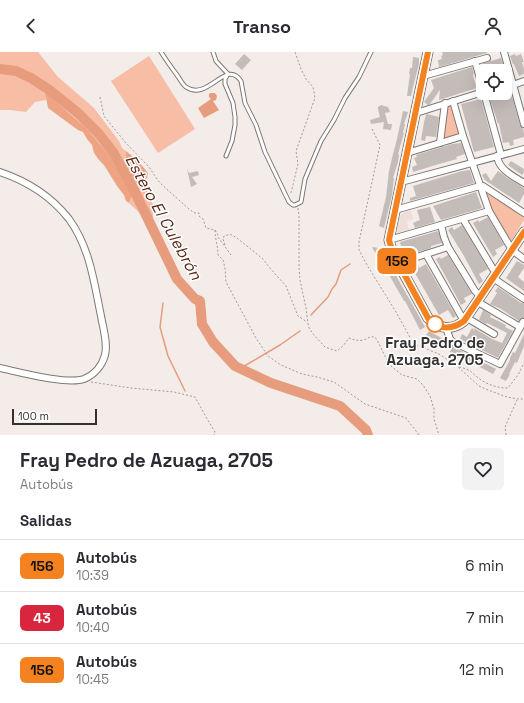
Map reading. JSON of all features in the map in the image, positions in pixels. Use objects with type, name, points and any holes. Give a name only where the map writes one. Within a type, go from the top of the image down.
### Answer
[{"type":"street","points":[[428,52],[389,240],[398,263],[430,321],[438,326],[446,328],[454,327],[465,320],[524,232]]},
{"type":"street","points":[[512,52],[504,53],[523,114],[524,124]]},
{"type":"street","points":[[423,76],[487,58]]},
{"type":"street","points":[[513,85],[524,81]]},
{"type":"street","points":[[416,113],[476,93]]},
{"type":"street","points":[[485,100],[499,155],[498,162],[502,168],[524,183]]},
{"type":"street","points":[[453,101],[463,136],[489,211],[512,250],[524,259]]},
{"type":"street","points":[[440,143],[446,103]]},
{"type":"street","points":[[407,153],[463,136]]},
{"type":"street","points":[[401,182],[499,155],[522,151]]},
{"type":"street","points":[[0,172],[21,180],[48,197],[63,212],[76,230],[85,249],[92,270],[106,346],[104,359],[99,367],[92,374],[79,380],[70,381],[48,378],[0,368]]},
{"type":"street","points":[[396,210],[483,186],[524,213]]},
{"type":"street","points":[[389,240],[489,211]]},
{"type":"street","points":[[463,219],[493,269],[495,276],[524,299]]},
{"type":"street","points":[[441,225],[448,247],[479,299],[521,324],[500,364],[453,342],[450,339],[446,328]]},
{"type":"street","points":[[398,263],[448,247]]},
{"type":"street","points":[[426,254],[465,320],[494,334]]},
{"type":"lane","points":[[161,52],[183,84],[190,88],[200,90],[213,84],[228,74],[239,78],[241,81],[245,103],[256,125],[265,152],[289,202],[293,205],[297,205],[302,200],[305,179],[321,141],[345,98],[359,77],[371,52]]},
{"type":"lane","points":[[213,52],[216,61],[228,74]]},
{"type":"lane","points":[[226,156],[232,141],[235,126],[233,103],[225,84],[225,78],[228,74]]},
{"type":"path","points":[[290,195],[298,164],[296,151],[315,98],[313,87],[306,79],[295,52]]},
{"type":"path","points":[[100,97],[104,116],[125,142],[149,167],[160,183],[190,210],[195,213],[199,213],[199,216],[203,219],[206,228],[215,230],[218,237],[231,255]]},
{"type":"path","points":[[372,129],[380,145],[361,227],[359,242],[359,250],[367,265],[412,341],[417,345],[439,354],[459,367],[479,386],[508,397],[524,399]]},
{"type":"path","points":[[297,205],[299,216],[300,280],[309,328],[325,347],[337,350],[343,346],[349,338],[356,341],[364,340],[370,336],[375,336],[392,367],[402,375],[416,379],[423,385],[430,396],[434,409],[434,419],[439,435]]},
{"type":"path","points":[[215,230],[218,255],[223,260],[226,268],[226,282],[256,338],[268,356],[281,365],[302,374],[334,382],[365,404],[406,418],[418,435]]},
{"type":"path","points":[[225,246],[223,239],[224,236],[229,234],[232,235],[263,259],[286,286],[298,316],[308,322]]},
{"type":"path","points":[[459,367],[471,371],[479,379],[486,383],[493,386],[508,388],[518,375],[524,363]]},
{"type":"path","points":[[88,382],[174,392],[195,397],[215,432],[214,435]]},
{"type":"path","points":[[506,435],[505,427],[518,399]]},
{"type":"shaded area","points":[[0,52],[38,52],[58,77],[94,108],[119,141],[122,148],[126,151],[126,158],[137,180],[143,181],[153,205],[153,229],[143,216],[129,203],[132,196],[122,174],[115,166],[110,156],[86,128],[46,92],[46,100],[35,102],[26,112],[0,110]]},
{"type":"shaded area","points":[[149,56],[195,129],[158,153],[111,81]]},
{"type":"shaded area","points":[[45,92],[86,128],[110,156],[115,166],[122,174],[132,196],[129,203],[126,201],[124,195],[104,165],[94,153],[92,145],[83,132],[48,108]]},
{"type":"shaded area","points":[[215,93],[217,96],[216,100],[213,101],[219,110],[204,118],[198,108],[211,99],[209,94]]},
{"type":"shaded area","points":[[452,104],[460,134],[442,140],[448,105]]},
{"type":"shaded area","points":[[126,151],[148,173],[147,178],[143,181],[132,177],[126,158]]},
{"type":"shaded area","points":[[486,192],[489,192],[524,216],[524,220],[510,243],[490,207],[485,194]]},
{"type":"shaded area","points":[[411,210],[413,219],[407,221],[409,230],[397,233],[400,217],[402,214]]},
{"type":"building","points":[[442,52],[487,53],[439,67],[438,60],[442,59]]},
{"type":"building","points":[[244,54],[251,60],[242,70],[235,64]]},
{"type":"building","points":[[515,54],[516,56],[521,54],[524,62],[522,62],[524,74],[519,76],[510,56]]},
{"type":"building","points":[[413,57],[419,58],[419,64],[411,96],[407,96],[409,74],[410,68],[412,68]]},
{"type":"building","points":[[501,58],[503,64],[481,64]]},
{"type":"building","points":[[472,67],[476,88],[439,100],[440,90],[428,105],[424,102],[434,88],[431,80]]},
{"type":"building","points":[[512,96],[520,125],[523,128],[524,137],[513,140],[514,145],[510,146],[509,142],[503,143],[499,123],[498,124],[490,100],[512,100]]},
{"type":"building","points":[[481,100],[494,147],[474,152],[461,104]]},
{"type":"building","points":[[381,105],[388,107],[390,112],[385,113],[388,124],[392,124],[391,130],[383,129],[384,122],[371,124],[370,120],[380,117],[378,107]]},
{"type":"building","points":[[403,111],[408,112],[404,124],[404,133],[398,154],[398,162],[393,178],[392,195],[384,228],[379,226],[386,197],[389,171]]},
{"type":"building","points":[[427,114],[439,117],[436,137],[426,136],[425,141],[421,140]]},
{"type":"building","points":[[461,143],[465,154],[456,157],[457,159],[413,172],[412,167],[417,165],[414,158],[417,157],[416,155],[452,144]]},
{"type":"building","points":[[511,161],[524,169],[522,175],[508,165]]},
{"type":"building","points":[[187,169],[189,173],[198,171],[199,175],[192,177],[197,184],[191,187]]},
{"type":"building","points":[[470,170],[474,183],[410,201],[410,198],[416,196],[413,186]]},
{"type":"building","points":[[498,171],[524,188],[524,194],[519,203],[485,180],[482,175],[486,173],[491,181]]},
{"type":"building","points":[[476,192],[482,208],[476,210],[441,220],[433,206]]},
{"type":"building","points":[[430,207],[435,222],[415,228],[413,223],[420,220],[417,210]]},
{"type":"building","points":[[488,217],[504,245],[495,250],[497,254],[493,257],[473,223],[478,220],[479,222]]},
{"type":"building","points":[[462,225],[488,269],[479,274],[483,281],[479,284],[448,230],[452,227],[454,230]]},
{"type":"building","points":[[438,231],[442,243],[431,246],[431,248],[407,255],[403,246],[401,246],[400,242]]},
{"type":"building","points":[[372,247],[379,248],[378,253],[383,251],[425,327],[420,330],[405,301],[384,269]]},
{"type":"building","points":[[448,255],[472,294],[464,298],[466,302],[461,305],[436,259],[440,257],[441,259]]},
{"type":"building","points":[[517,261],[524,265],[524,268],[518,277],[524,282],[524,291],[506,278]]},
{"type":"building","points":[[426,264],[456,316],[453,318],[448,310],[439,315],[412,268],[418,265],[419,268]]},
{"type":"building","points":[[498,287],[521,303],[524,303],[524,318],[521,318],[519,321],[501,309],[490,304],[497,293],[495,291]]},
{"type":"building","points":[[483,310],[491,315],[490,317],[506,325],[505,327],[513,331],[498,358],[460,339],[462,334],[467,337],[472,328],[475,331],[474,328],[502,343],[507,333],[479,320]]},
{"type":"building","points":[[429,331],[445,340],[448,343],[447,346],[426,335]]},
{"type":"building","points":[[524,334],[524,346],[517,363],[515,362],[506,381],[500,378]]},
{"type":"building","points":[[452,346],[496,369],[493,374],[450,352]]},
{"type":"waterway","name":"Estero El Culebrón","points":[[0,69],[16,71],[31,78],[48,89],[78,113],[99,134],[113,152],[132,186],[177,279],[195,299],[200,301],[202,324],[213,342],[235,366],[271,383],[340,406],[366,430],[368,435]]},
{"type":"waterway","points":[[311,315],[328,297],[336,284],[341,270],[350,264]]},
{"type":"waterway","points":[[163,303],[160,327],[168,356],[185,391]]},
{"type":"waterway","points":[[241,368],[280,345],[300,331]]},
{"type":"bus line","name":"156","points":[[428,52],[389,240],[396,259],[430,321],[438,326],[446,328],[461,324],[467,318],[524,232]]},
{"type":"place","name":"Fray Pedro de Azuaga, 2705","points":[[435,324]]}]
